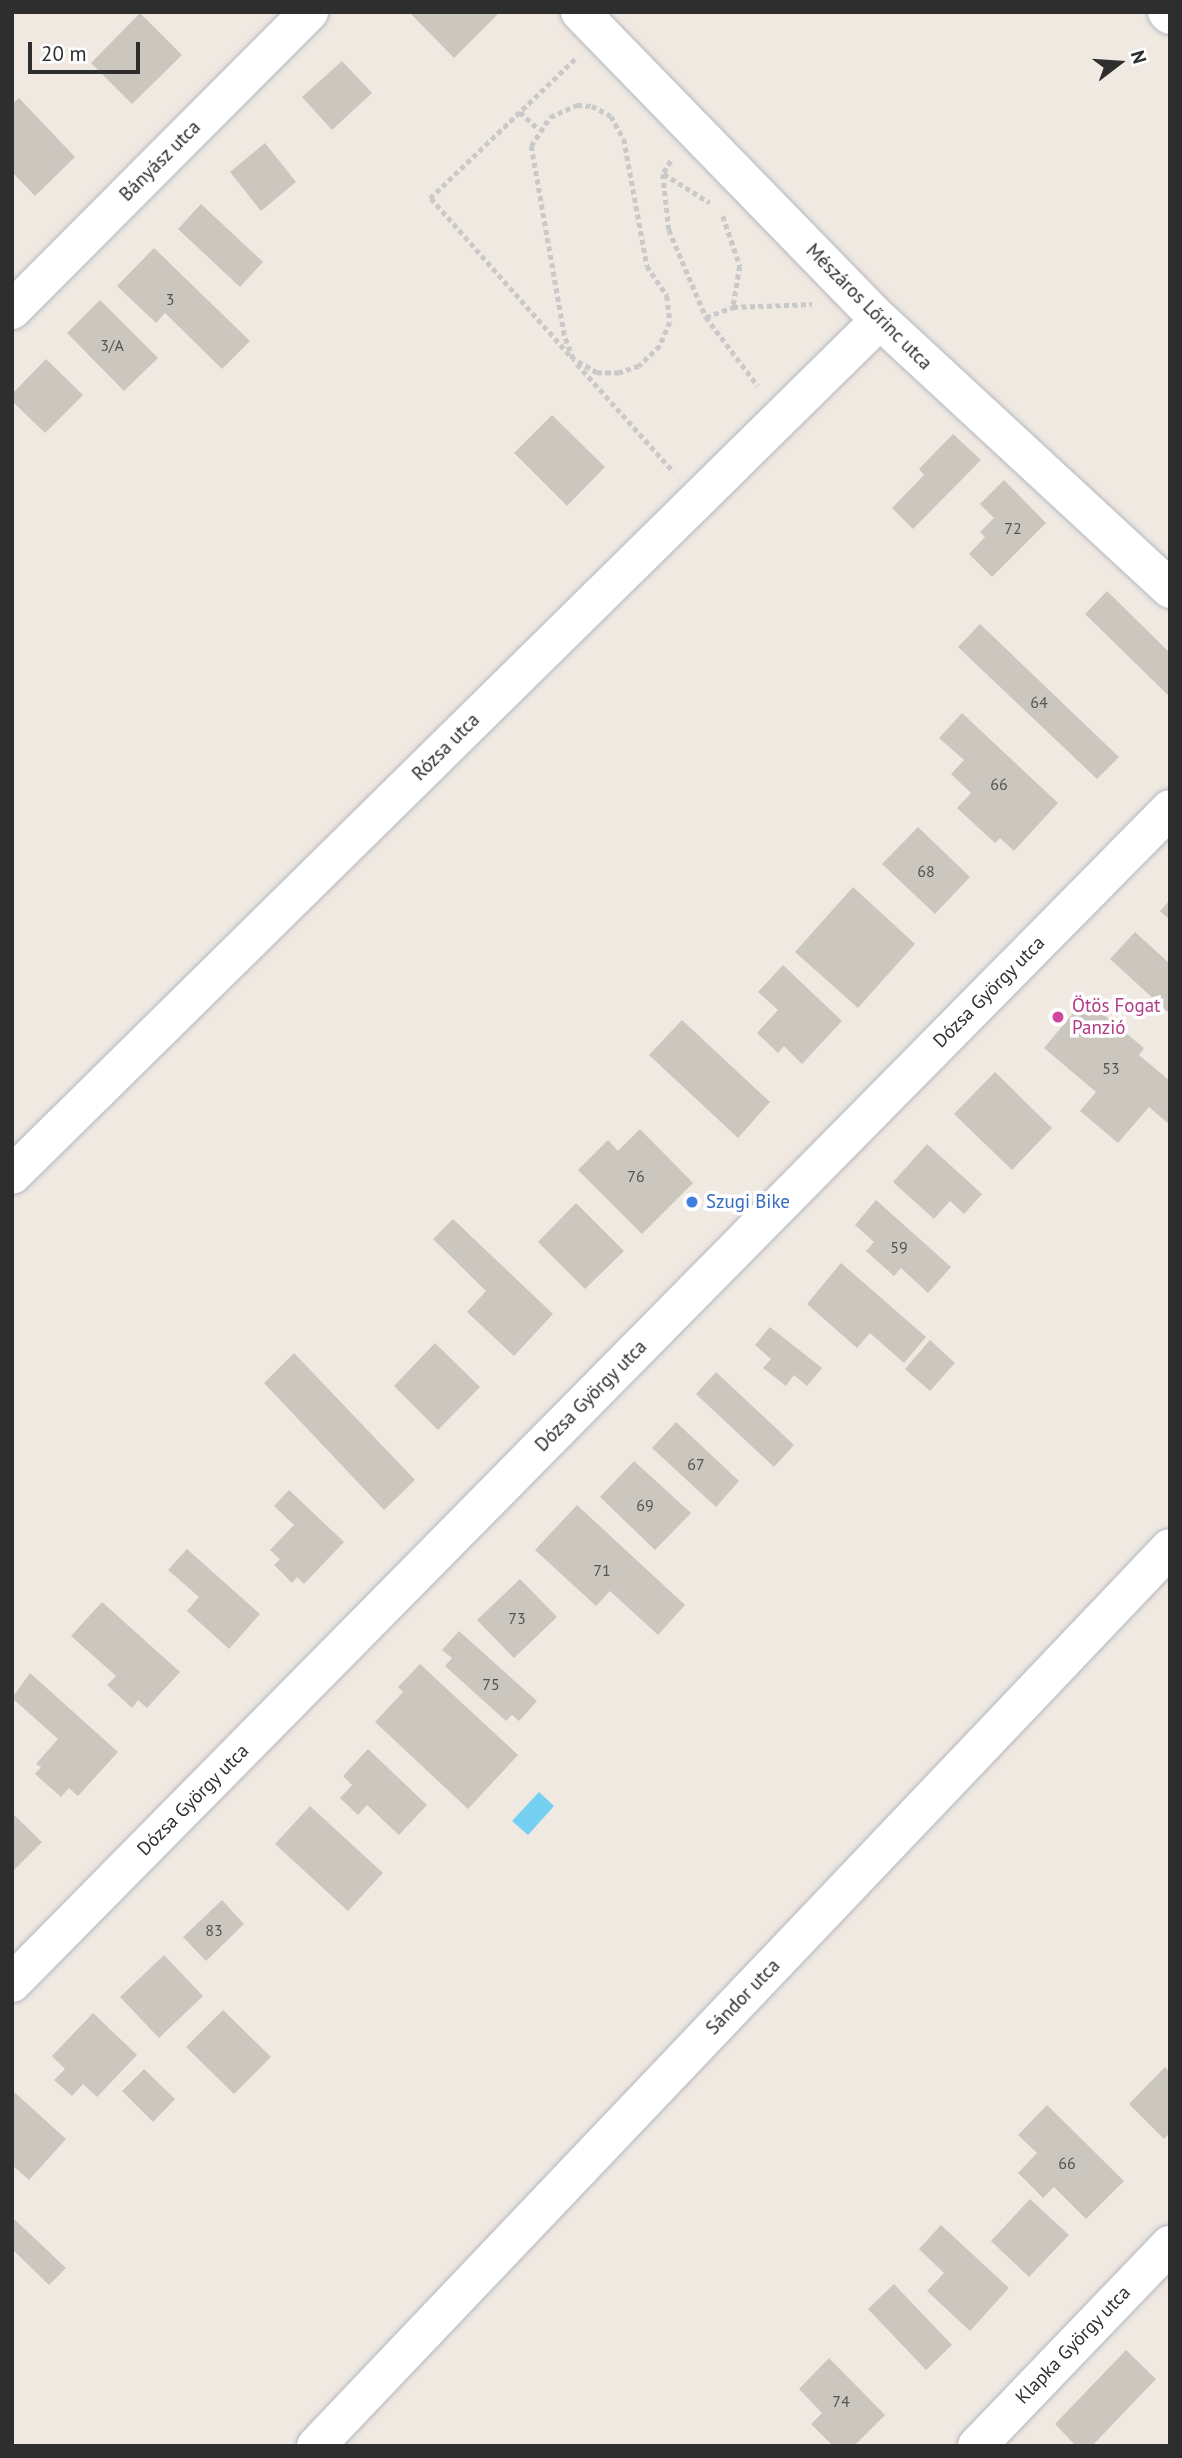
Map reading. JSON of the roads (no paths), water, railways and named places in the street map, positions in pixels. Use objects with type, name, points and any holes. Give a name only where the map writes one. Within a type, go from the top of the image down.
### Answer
[{"type":"street","name":"Bányász utca","points":[[12,310],[309,12]]},
{"type":"street","name":"Mészáros Lőrinc utca","points":[[591,23],[871,311],[1170,589]]},
{"type":"street","name":"Rózsa utca","points":[[12,1175],[781,417],[871,311]]},
{"type":"street","name":"Dózsa György utca","points":[[12,1983],[1170,808]]},
{"type":"street","name":"Sándor utca","points":[[316,2446],[1170,1548]]},
{"type":"street","name":"Klapka György utca","points":[[977,2446],[1170,2245]]},
{"type":"water","points":[[539,1792],[554,1806],[528,1835],[512,1821]]},
{"type":"place","name":"Ötös Fogat Panzió","points":[[1058,1017]]},
{"type":"place","name":"Szugi Bike","points":[[692,1202]]}]
